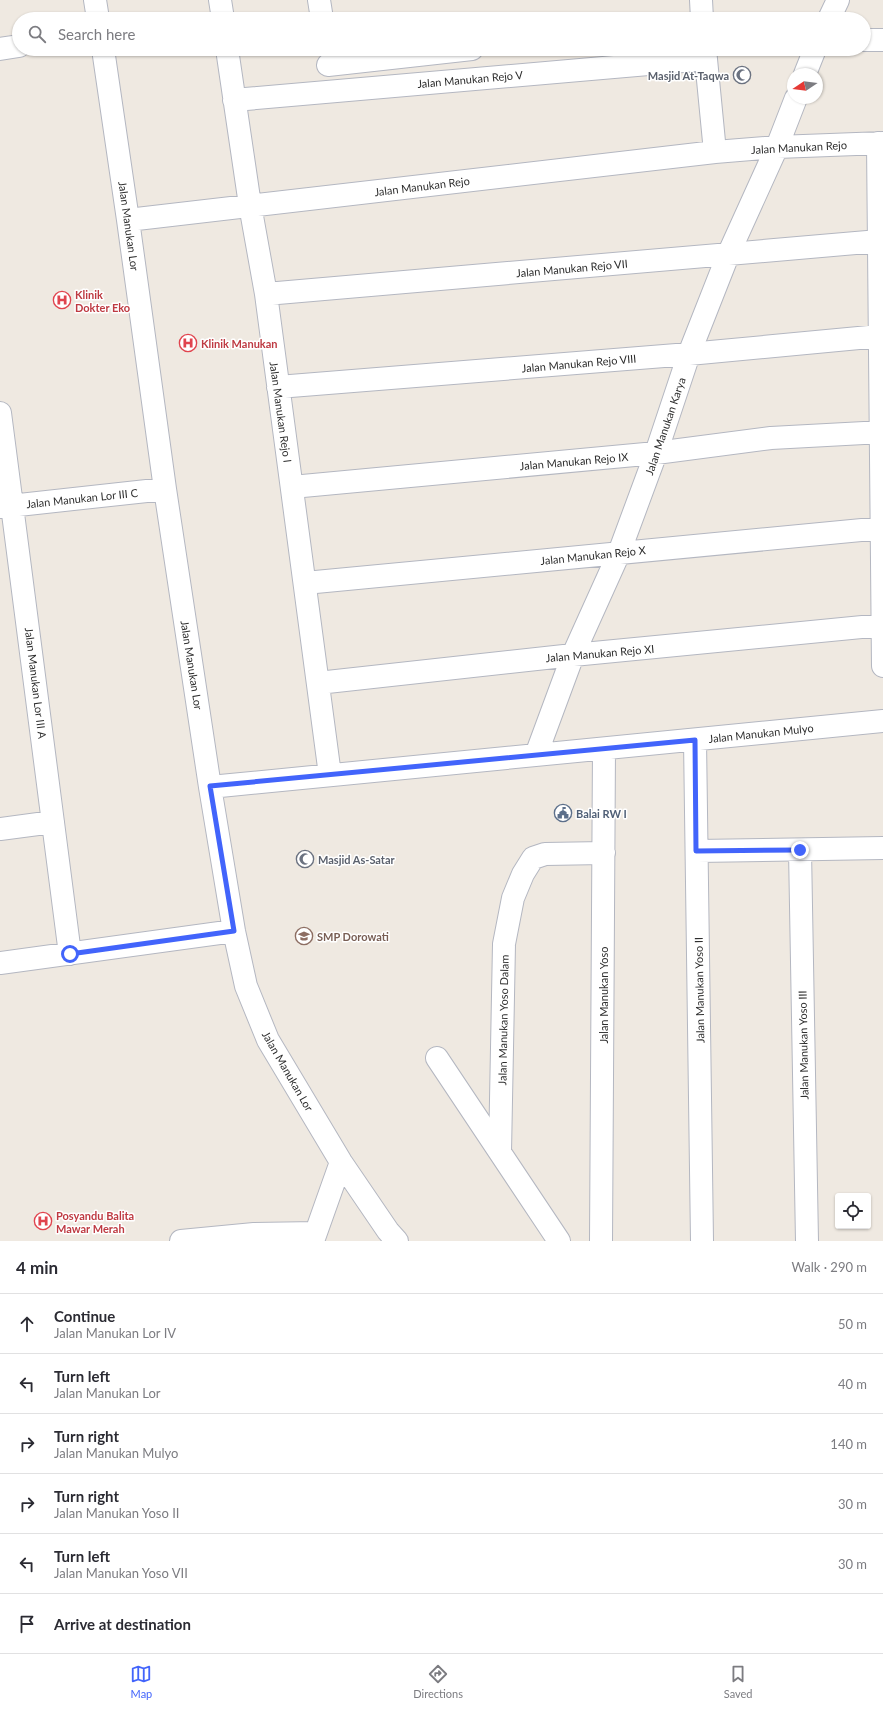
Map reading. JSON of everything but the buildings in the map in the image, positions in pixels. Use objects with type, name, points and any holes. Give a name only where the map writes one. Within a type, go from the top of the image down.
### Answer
[{"type":"street","points":[[96,0],[97,12]]},
{"type":"street","points":[[220,0],[222,12]]},
{"type":"street","points":[[319,0],[321,12]]},
{"type":"street","points":[[700,0],[701,12]]},
{"type":"street","points":[[832,12],[838,0]]},
{"type":"street","points":[[871,40],[883,40]]},
{"type":"street","points":[[0,49],[12,47]]},
{"type":"street","name":"Jalan Manukan Lor","points":[[104,56],[165,488],[210,786],[234,931],[246,986],[268,1040],[341,1162],[388,1231],[397,1241]]},
{"type":"street","name":"Jalan Manukan Rejo I","points":[[228,56],[250,205],[266,294],[330,775]]},
{"type":"street","points":[[331,91],[327,57],[345,56]]},
{"type":"street","name":"Jalan Manukan Rejo V","points":[[234,100],[686,56]]},
{"type":"street","points":[[706,56],[715,152]]},
{"type":"street","points":[[807,68],[812,56]]},
{"type":"street","name":"Jalan Manukan Karya","points":[[536,755],[573,655],[619,553],[656,454],[689,354],[728,255],[777,147],[794,104]]},
{"type":"street","points":[[880,143],[879,241],[882,432],[883,666]]},
{"type":"street","name":"Jalan Manukan Rejo","points":[[128,220],[715,152],[777,147],[880,143]]},
{"type":"street","name":"Jalan Manukan Rejo VII","points":[[266,294],[879,241]]},
{"type":"street","name":"Jalan Manukan Rejo VIII","points":[[278,387],[689,354],[880,336]]},
{"type":"street","name":"Jalan Manukan Lor III A","points":[[0,413],[6,506],[53,822],[70,954]]},
{"type":"street","name":"Jalan Manukan Rejo IX","points":[[292,487],[656,454],[771,438],[882,432]]},
{"type":"street","name":"Jalan Manukan Lor III C","points":[[6,506],[165,488]]},
{"type":"street","name":"Jalan Manukan Rejo X","points":[[305,583],[882,528]]},
{"type":"street","name":"Jalan Manukan Rejo XI","points":[[318,683],[573,655],[883,625]]},
{"type":"street","name":"Jalan Manukan Mulyo","points":[[210,786],[883,722]]},
{"type":"street","name":"Jalan Manukan Yoso II","points":[[695,740],[702,1241]]},
{"type":"street","name":"Jalan Manukan Yoso","points":[[601,1241],[604,748]]},
{"type":"street","points":[[0,829],[53,822]]},
{"type":"street","points":[[696,851],[883,848]]},
{"type":"street","name":"Jalan Manukan Yoso III","points":[[800,850],[806,1241]]},
{"type":"street","name":"Jalan Manukan Yoso Dalam","points":[[500,1152],[504,944],[513,898],[523,874],[533,858],[545,854],[604,853]]},
{"type":"street","points":[[0,963],[234,931]]},
{"type":"street","points":[[438,1058],[559,1241]]},
{"type":"street","points":[[181,1241],[254,1234],[315,1237],[341,1162]]},
{"type":"place","name":"Masjid At-Taqwa","points":[[742,75]]},
{"type":"place","name":"Klinik Dokter Eko","points":[[62,300]]},
{"type":"place","name":"Klinik Manukan","points":[[188,343]]},
{"type":"place","name":"Balai RW I","points":[[563,813]]},
{"type":"place","name":"Masjid As-Satar","points":[[305,859]]},
{"type":"place","name":"SMP Dorowati","points":[[304,936]]},
{"type":"place","name":"Posyandu Balita Mawar Merah","points":[[43,1221]]},
{"type":"route","points":[[70,954],[234,931],[210,786],[695,740],[696,851],[800,850]]}]
